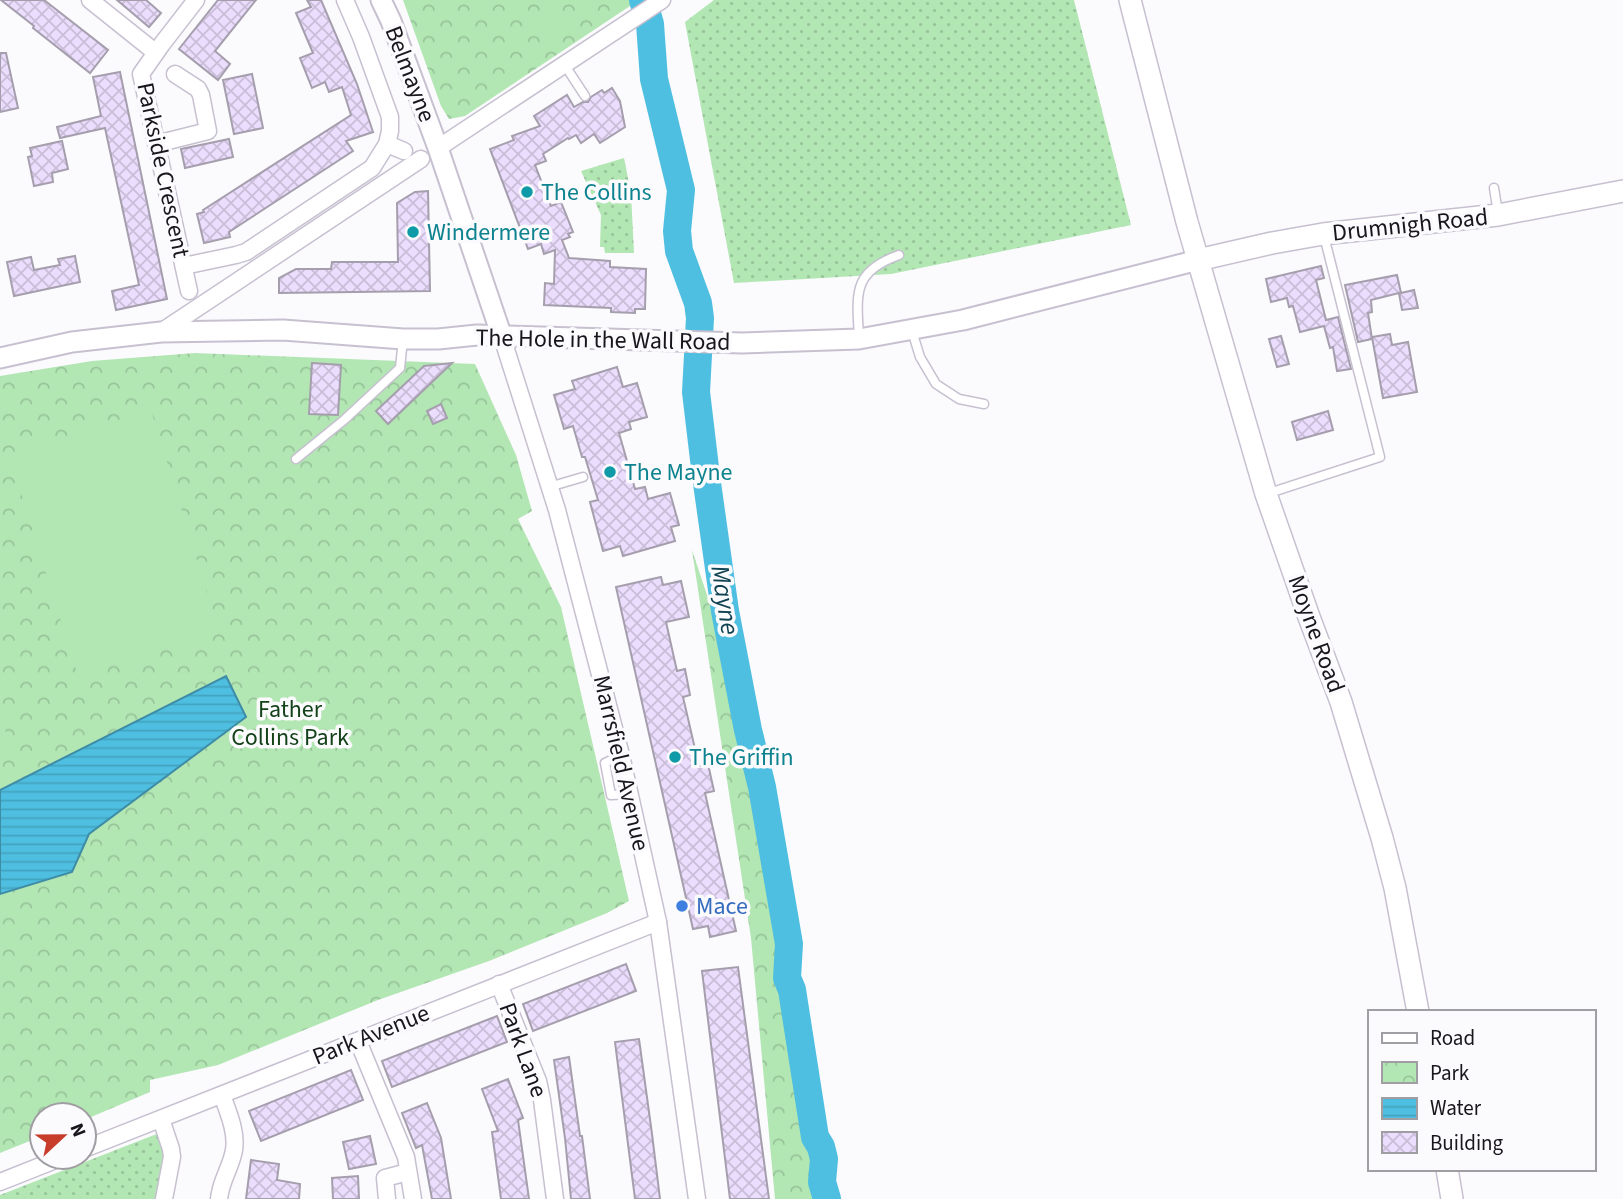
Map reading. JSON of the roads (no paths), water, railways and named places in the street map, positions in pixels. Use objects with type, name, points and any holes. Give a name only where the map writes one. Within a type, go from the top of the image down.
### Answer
[{"type":"main road","name":"Moyne Road","points":[[1130,0],[1187,222],[1266,494],[1341,702],[1370,795],[1395,888],[1418,1010]]},
{"type":"main road","name":"Drumnigh Road","points":[[1198,260],[1323,234],[1498,215],[1623,191]]},
{"type":"main road","points":[[1447,1171],[1452,1199]]},
{"type":"street","name":"Parkside Crescent","points":[[90,0],[158,48],[141,74],[189,291]]},
{"type":"street","points":[[158,48],[196,0]]},
{"type":"street","points":[[184,266],[246,252],[366,173],[387,144],[390,117],[345,0]]},
{"type":"street","name":"Belmayne","points":[[381,0],[438,148],[502,337]]},
{"type":"street","points":[[438,148],[657,3]]},
{"type":"street","points":[[156,144],[208,131],[198,89],[176,74]]},
{"type":"street","points":[[387,144],[404,151]]},
{"type":"street","points":[[161,332],[421,159]]},
{"type":"street","name":"The Hole in the Wall Road","points":[[0,358],[72,342],[161,332],[283,330],[403,339],[477,335],[742,343],[859,339],[975,317],[1198,260]]},
{"type":"street","name":"Marrsfield Avenue","points":[[502,337],[550,487],[621,755],[658,922],[697,1199]]},
{"type":"street","name":"Park Avenue","points":[[98,1144],[658,922]]},
{"type":"street","name":"Park Lane","points":[[499,984],[538,1081],[555,1199]]},
{"type":"street","points":[[358,1041],[406,1157],[413,1199]]},
{"type":"street","points":[[219,1199],[222,1182],[235,1148],[231,1122],[222,1095]]},
{"type":"street","points":[[161,1119],[172,1149],[164,1199]]},
{"type":"street","points":[[0,1182],[28,1171]]},
{"type":"street","points":[[387,1199],[385,1178],[408,1172]]},
{"type":"lane","points":[[564,64],[585,96]]},
{"type":"lane","points":[[1494,188],[1498,215]]},
{"type":"lane","points":[[1266,494],[1380,457],[1323,234]]},
{"type":"lane","points":[[859,339],[856,297],[863,278],[882,261],[899,255]]},
{"type":"lane","points":[[912,331],[920,357],[936,384],[959,399],[984,404]]},
{"type":"lane","points":[[296,458],[344,420],[400,368],[403,339]]},
{"type":"lane","points":[[550,487],[583,477]]},
{"type":"water","points":[[226,676],[246,717],[89,834],[72,872],[0,894],[0,790]]},
{"type":"waterway","name":"Mayne","points":[[643,0],[650,24],[654,79],[681,190],[677,231],[679,251],[698,303],[700,318],[696,392],[725,611],[762,787],[789,944],[787,978],[792,990],[815,1137],[824,1159],[822,1182],[827,1199]]},
{"type":"place","name":"The Collins","points":[[527,192]]},
{"type":"place","name":"Windermere","points":[[413,232]]},
{"type":"place","name":"The Mayne","points":[[610,472]]},
{"type":"place","name":"The Griffin","points":[[675,757]]},
{"type":"place","name":"Mace","points":[[682,906]]},
{"type":"park label","name":"Father Collins Park","points":[[290,723]]}]
